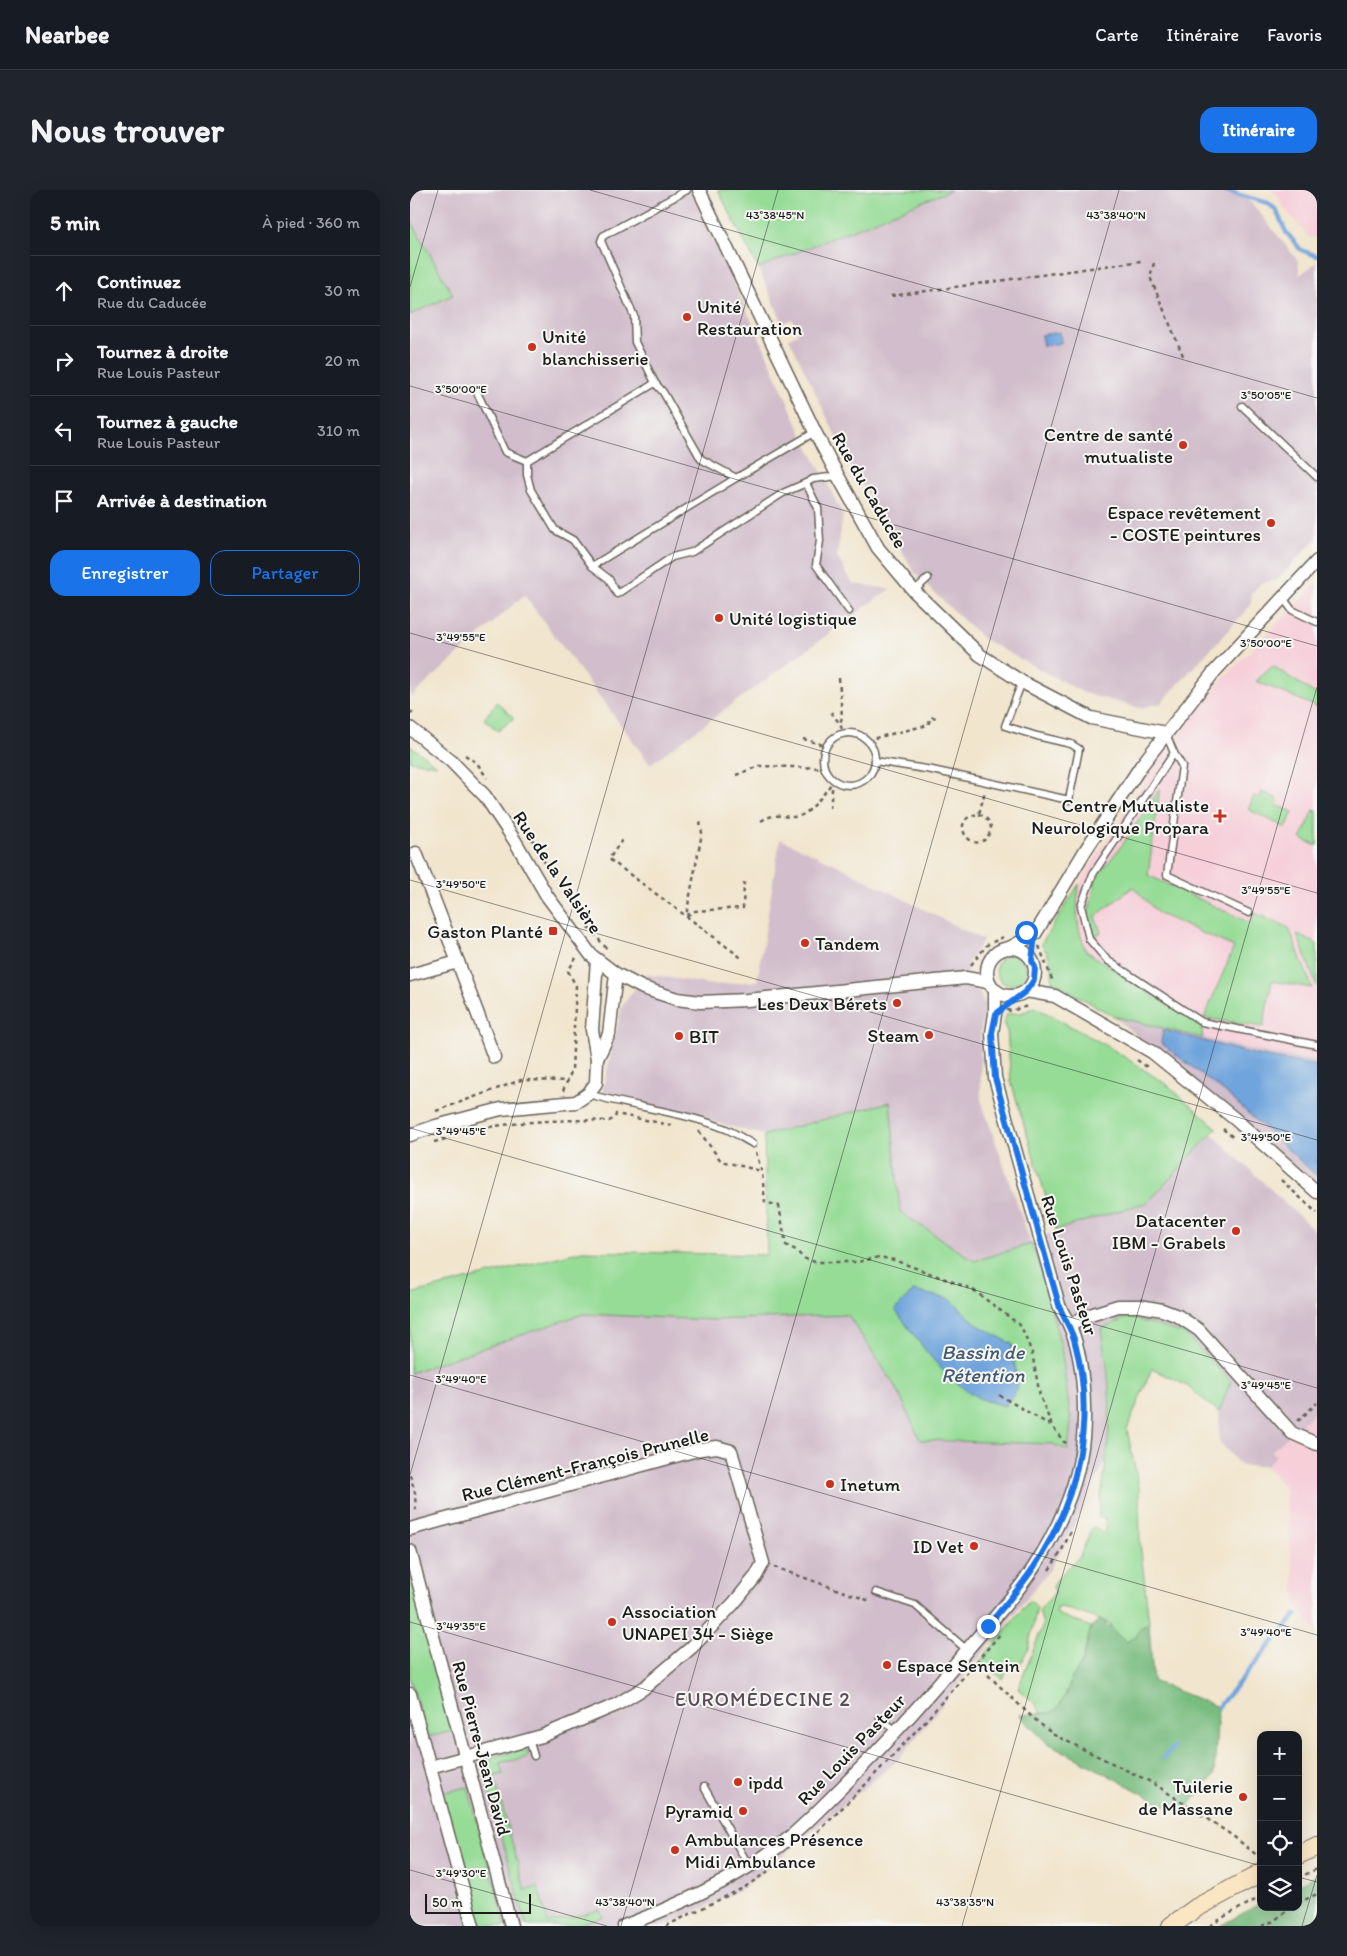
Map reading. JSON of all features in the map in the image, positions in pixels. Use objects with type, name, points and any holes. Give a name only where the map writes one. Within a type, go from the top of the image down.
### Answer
[{"type":"main road","points":[[1302,1853],[1317,1846]]},
{"type":"main road","points":[[1171,1926],[1196,1908],[1257,1874]]},
{"type":"street","name":"Rue du Caducée","points":[[699,190],[838,476],[878,548],[914,591],[980,655],[1022,682],[1091,718],[1166,733]]},
{"type":"street","points":[[996,1014],[1023,993],[1034,980],[1035,934],[1090,843],[1141,766],[1214,672],[1317,561]]},
{"type":"street","name":"Rue de la Valsière","points":[[414,722],[485,796],[515,841],[547,896],[597,960],[616,974],[643,988],[677,999],[700,1002],[747,1000],[966,978],[992,986]]},
{"type":"street","points":[[416,853],[494,1057]]},
{"type":"street","points":[[966,978],[1010,941],[1035,934]]},
{"type":"street","points":[[1010,941],[1024,951],[1055,996],[1152,1052],[1235,1119],[1317,1192]]},
{"type":"street","points":[[410,1135],[436,1126],[501,1109],[576,1102],[588,1094],[596,1083],[597,1059],[592,1030],[597,960]]},
{"type":"street","points":[[988,961],[986,968],[992,986],[1007,996],[1023,993],[1055,996]]},
{"type":"street","points":[[410,976],[458,962]]},
{"type":"street","points":[[597,1059],[609,1034],[616,974]]},
{"type":"street","name":"Rue Louis Pasteur","points":[[624,1926],[702,1894],[780,1846],[814,1815],[870,1760],[1014,1594],[1038,1561],[1066,1507],[1078,1468],[1083,1438],[1084,1396],[1078,1356],[1070,1326],[1062,1315],[995,1078],[992,1033],[996,1014],[992,986]]},
{"type":"street","points":[[1070,1326],[1084,1317],[1118,1306],[1140,1306],[1162,1310],[1178,1316],[1199,1330],[1292,1433],[1316,1444]]},
{"type":"street","name":"Rue Clément-François Prunelle","points":[[413,1528],[701,1449],[717,1447],[731,1451],[763,1563]]},
{"type":"street","name":"Rue Pierre-Jean David","points":[[410,1551],[511,1926]]},
{"type":"street","points":[[430,1767],[529,1739],[616,1705],[644,1688],[666,1671],[698,1641],[743,1592],[756,1576],[763,1563]]},
{"type":"street","points":[[410,1694],[473,1926]]},
{"type":"lane","points":[[688,190],[603,236],[601,241],[634,316],[635,342],[655,383],[663,392],[701,459],[736,478]]},
{"type":"lane","points":[[527,461],[655,383]]},
{"type":"lane","points":[[476,390],[505,452],[527,461]]},
{"type":"lane","points":[[1242,406],[1317,477]]},
{"type":"lane","points":[[592,566],[815,432]]},
{"type":"lane","points":[[527,461],[527,475],[532,490],[555,530],[573,540],[592,566],[609,579],[617,594],[672,557],[692,552],[783,493],[814,479],[838,476]]},
{"type":"lane","points":[[806,483],[818,508],[820,540],[816,565],[849,611]]},
{"type":"lane","points":[[914,591],[928,578]]},
{"type":"lane","points":[[1283,598],[1292,610],[1317,622]]},
{"type":"lane","points":[[875,761],[932,770],[1068,800],[1079,749],[1071,744],[1005,726],[1022,682]]},
{"type":"lane","points":[[1166,733],[1174,753],[1182,766],[1167,875],[1249,913]]},
{"type":"lane","points":[[844,734],[860,735],[867,740],[872,746],[875,761],[873,768],[864,780],[848,785],[834,779],[825,768],[824,760],[827,746],[837,736],[844,734]]},
{"type":"lane","points":[[1174,753],[1093,874],[1081,906],[1089,939],[1107,960],[1202,1022],[1317,1046]]},
{"type":"lane","points":[[588,1094],[727,1129],[753,1144]]},
{"type":"lane","points":[[876,1592],[915,1605],[967,1650]]},
{"type":"lane","points":[[880,1718],[896,1731]]},
{"type":"lane","points":[[529,1739],[534,1756]]},
{"type":"lane","points":[[704,1787],[748,1866]]},
{"type":"path","points":[[891,296],[1141,261]]},
{"type":"path","points":[[1154,263],[1150,277],[1184,358]]},
{"type":"path","points":[[839,678],[842,718],[840,724]]},
{"type":"path","points":[[410,711],[414,722]]},
{"type":"path","points":[[832,712],[844,734]]},
{"type":"path","points":[[867,740],[928,725],[931,718],[937,718]]},
{"type":"path","points":[[803,739],[827,746]]},
{"type":"path","points":[[459,750],[477,763],[488,778]]},
{"type":"path","points":[[736,775],[759,766],[825,768]]},
{"type":"path","points":[[830,808],[834,779]]},
{"type":"path","points":[[761,821],[770,815],[799,816],[806,812],[829,788],[834,779]]},
{"type":"path","points":[[979,814],[988,783]]},
{"type":"path","points":[[979,814],[986,817],[990,823],[991,830],[988,837],[982,841],[975,842],[968,839],[964,833],[963,826],[966,819],[972,815],[979,814]]},
{"type":"path","points":[[520,822],[547,867]]},
{"type":"path","points":[[686,916],[702,833],[700,822]]},
{"type":"path","points":[[622,840],[609,859],[743,959]]},
{"type":"path","points":[[686,916],[695,911],[744,908],[744,882]]},
{"type":"path","points":[[587,925],[612,953]]},
{"type":"path","points":[[1035,934],[1043,960],[1055,986],[1055,996]]},
{"type":"path","points":[[966,978],[966,969],[977,959],[987,945],[998,938],[1010,941]]},
{"type":"path","points":[[428,1114],[521,1080],[569,1081],[572,1070],[576,986]]},
{"type":"path","points":[[996,1014],[1035,1003]]},
{"type":"path","points":[[1135,1059],[1150,1069]]},
{"type":"path","points":[[488,1127],[558,1120],[609,1121],[615,1118],[616,1114],[680,1127]]},
{"type":"path","points":[[1222,1127],[1236,1140]]},
{"type":"path","points":[[699,1130],[721,1161],[761,1171]]},
{"type":"path","points":[[428,1144],[454,1136]]},
{"type":"path","points":[[753,1144],[761,1171],[765,1202],[779,1206],[786,1245],[796,1250],[803,1258],[815,1262],[858,1262],[879,1257],[894,1260],[972,1289],[1021,1326],[1032,1353],[1040,1396],[1052,1426],[1064,1442],[1068,1443]]},
{"type":"path","points":[[1278,1176],[1317,1213]]},
{"type":"path","points":[[999,1395],[1052,1426]]},
{"type":"path","points":[[1290,1429],[1317,1403]]},
{"type":"path","points":[[410,1475],[415,1493],[413,1528]]},
{"type":"path","points":[[1045,1576],[1061,1552],[1073,1527]]},
{"type":"path","points":[[763,1563],[875,1602]]},
{"type":"path","points":[[817,1832],[922,1725],[1005,1628]]},
{"type":"path","points":[[988,1675],[1032,1718],[1054,1735],[1153,1783],[1233,1836],[1257,1856]]},
{"type":"path","points":[[666,1926],[729,1895],[773,1868]]},
{"type":"path","points":[[1302,1876],[1317,1869]]},
{"type":"path","points":[[1302,1901],[1317,1894]]},
{"type":"path","points":[[1210,1926],[1226,1915],[1257,1899]]},
{"type":"path","points":[[1262,1926],[1274,1921],[1286,1911]]},
{"type":"shaded area","points":[[410,190],[690,190],[762,343],[802,435],[843,515],[837,557],[853,584],[890,589],[650,764],[524,595],[410,698],[410,315],[453,295],[410,219]]},
{"type":"shaded area","points":[[951,190],[1237,190],[1254,206],[1298,261],[1300,275],[1317,262],[1317,538],[1277,580],[1261,583],[1251,594],[1251,605],[1161,703],[1140,708],[1084,693],[985,640],[915,573],[850,465],[789,338],[798,334],[792,319],[783,323],[758,268]]},
{"type":"shaded area","points":[[1268,190],[1317,190],[1317,238],[1309,237],[1282,206],[1277,193]]},
{"type":"shaded area","name":"Centre Mutualiste Neurologique Propara","points":[[1317,583],[1317,1061],[1258,1051],[1113,1016],[1052,981],[1053,967],[1049,954],[1041,944],[1165,749],[1219,683]]},
{"type":"shaded area","points":[[780,839],[837,865],[983,940],[968,963],[964,985],[979,992],[985,1005],[980,1034],[981,1100],[1031,1244],[974,1261],[900,1212],[890,1102],[764,1135],[602,1093],[622,1006],[646,974],[713,985],[757,981]]},
{"type":"shaded area","points":[[1113,1016],[1258,1051],[1317,1061],[1317,1185]]},
{"type":"shaded area","points":[[1212,1134],[1317,1233],[1317,1410],[1272,1451],[1276,1456],[1266,1466],[1241,1466],[1219,1441],[1219,1412],[1231,1381],[1103,1355],[1109,1384],[1110,1413],[1106,1459],[1082,1511],[1050,1569],[898,1760],[742,1889],[665,1926],[410,1926],[410,1373],[583,1314],[710,1320],[848,1315],[897,1389],[920,1440],[1053,1444],[1067,1450],[1061,1346],[1039,1264],[1031,1244],[1056,1230],[1148,1202]]},
{"type":"shaded area","points":[[1317,1410],[1317,1632],[1296,1604],[1285,1488],[1266,1466],[1276,1456],[1272,1451]]},
{"type":"green space","points":[[718,190],[951,190],[758,268]]},
{"type":"green space","points":[[410,219],[453,295],[410,315]]},
{"type":"green space","points":[[1273,666],[1317,695],[1317,707],[1256,681]]},
{"type":"green space","points":[[497,702],[514,718],[498,731],[484,719]]},
{"type":"green space","points":[[410,746],[412,747],[437,765],[410,761]]},
{"type":"green space","points":[[1160,788],[1148,875],[1250,923],[1254,913],[1289,928],[1312,988],[1272,981],[1263,1027],[1204,1018],[1234,947],[1159,914],[1133,887],[1095,917],[1101,932],[1094,938],[1088,914],[1096,878],[1125,841]]},
{"type":"green space","points":[[1262,792],[1278,799],[1276,805],[1293,812],[1286,828],[1248,809],[1254,796],[1260,798]]},
{"type":"green space","points":[[1314,810],[1317,811],[1317,846],[1301,839]]},
{"type":"green space","points":[[1079,884],[1078,918],[1080,934],[1086,951],[1201,1026],[1203,1038],[1113,1016],[1052,981],[1051,962],[1041,944]]},
{"type":"green space","points":[[1297,934],[1317,944],[1317,987]]},
{"type":"green space","points":[[1011,955],[1021,960],[1026,970],[1021,980],[1011,985],[1001,980],[996,970],[1001,960]]},
{"type":"green space","points":[[1035,1007],[1109,1047],[1166,1084],[1217,1128],[1148,1202],[1056,1230],[1011,1082],[1007,1031],[1004,1025],[1007,1014],[1021,1013]]},
{"type":"green space","points":[[890,1102],[900,1212],[974,1261],[1031,1244],[1039,1264],[1061,1346],[1071,1423],[1068,1450],[1053,1444],[920,1440],[897,1389],[848,1315],[710,1320],[583,1314],[410,1373],[410,1294],[582,1251],[767,1255],[764,1135]]},
{"type":"green space","points":[[1128,1317],[1185,1334],[1231,1381],[1219,1412],[1187,1386],[1152,1368],[1127,1429],[1139,1488],[1140,1542],[1149,1623],[1139,1629],[1137,1635],[1127,1642],[1118,1638],[1109,1623],[1062,1607],[1057,1608],[1057,1614],[1091,1627],[1082,1663],[1072,1678],[1062,1702],[1056,1710],[1049,1713],[1040,1713],[1036,1704],[1018,1689],[1043,1625],[1039,1611],[1055,1592],[1053,1587],[1057,1579],[1080,1556],[1092,1528],[1095,1527],[1102,1533],[1107,1528],[1104,1524],[1106,1522],[1105,1519],[1098,1518],[1107,1452],[1110,1403],[1101,1329]]},
{"type":"green space","points":[[410,1573],[453,1731],[427,1737],[410,1677]]},
{"type":"green space","points":[[1030,1600],[1037,1607],[1028,1649],[1020,1664],[1009,1667],[1003,1679],[980,1661]]},
{"type":"green space","points":[[1099,1620],[1108,1625],[1127,1642],[1137,1635],[1139,1629],[1149,1623],[1153,1681],[1218,1707],[1214,1776],[1181,1814],[1046,1742],[1019,1715],[1049,1713],[1056,1710],[1082,1663],[1091,1627]]},
{"type":"green space","points":[[526,1748],[528,1757],[500,1763],[503,1774],[494,1776],[525,1890],[538,1887],[548,1923],[600,1910],[603,1917],[572,1926],[529,1926],[526,1924],[484,1773],[492,1758]]},
{"type":"green space","points":[[468,1787],[506,1926],[477,1926],[464,1877],[467,1870],[464,1856],[457,1852],[441,1793]]},
{"type":"green space","points":[[1317,1875],[1317,1926],[1220,1926],[1257,1905],[1257,1911],[1302,1911],[1302,1882]]},
{"type":"water","points":[[1060,332],[1061,343],[1043,346],[1041,335]]},
{"type":"water","points":[[1163,1030],[1257,1055],[1317,1066],[1317,1176],[1228,1095],[1161,1043]]},
{"type":"water","name":"Bassin de Rétention","points":[[913,1291],[950,1299],[978,1325],[1012,1344],[1018,1388],[1005,1406],[982,1399],[966,1390],[942,1370],[923,1347],[895,1310]]},
{"type":"waterway","points":[[1222,190],[1268,203],[1276,210],[1286,232],[1301,250],[1317,256]]},
{"type":"waterway","points":[[1218,1707],[1296,1615]]},
{"type":"waterway","points":[[1163,1758],[1174,1747]]},
{"type":"place","name":"Unité Restauration","points":[[687,317]]},
{"type":"place","name":"Unité blanchisserie","points":[[532,347]]},
{"type":"place","name":"Centre de santé mutualiste","points":[[1183,445]]},
{"type":"place","name":"Espace revêtement - COSTE peintures","points":[[1271,523]]},
{"type":"place","name":"Unité logistique","points":[[719,618]]},
{"type":"place","name":"Centre Mutualiste Neurologique Propara","points":[[1220,816]]},
{"type":"place","name":"Gaston Planté","points":[[553,931]]},
{"type":"place","name":"Tandem","points":[[805,943]]},
{"type":"place","name":"Les Deux Bérets","points":[[897,1003]]},
{"type":"place","name":"Steam","points":[[929,1035]]},
{"type":"place","name":"BIT","points":[[679,1036]]},
{"type":"place","name":"Datacenter IBM - Grabels","points":[[1236,1231]]},
{"type":"place","name":"Inetum","points":[[830,1484]]},
{"type":"place","name":"ID Vet","points":[[974,1546]]},
{"type":"place","name":"Association UNAPEI 34 - Siège","points":[[612,1622]]},
{"type":"place","name":"Espace Sentein","points":[[887,1665]]},
{"type":"place","name":"ipdd","points":[[738,1782]]},
{"type":"place","name":"Tuilerie de Massane","points":[[1243,1797]]},
{"type":"place","name":"Pyramid","points":[[743,1811]]},
{"type":"place","name":"Ambulances Présence Midi Ambulance","points":[[675,1850]]},
{"type":"district","name":"EUROMÉDECINE 2","points":[[763,1699]]},
{"type":"route","points":[[988,1626],[1038,1561],[1053,1535],[1066,1507],[1078,1468],[1083,1438],[1084,1396],[1076,1344],[1070,1326],[1062,1315],[995,1078],[992,1033],[996,1014],[1019,994],[1026,991],[1034,980],[1035,967],[1032,961],[1035,934],[1026,932]]}]
